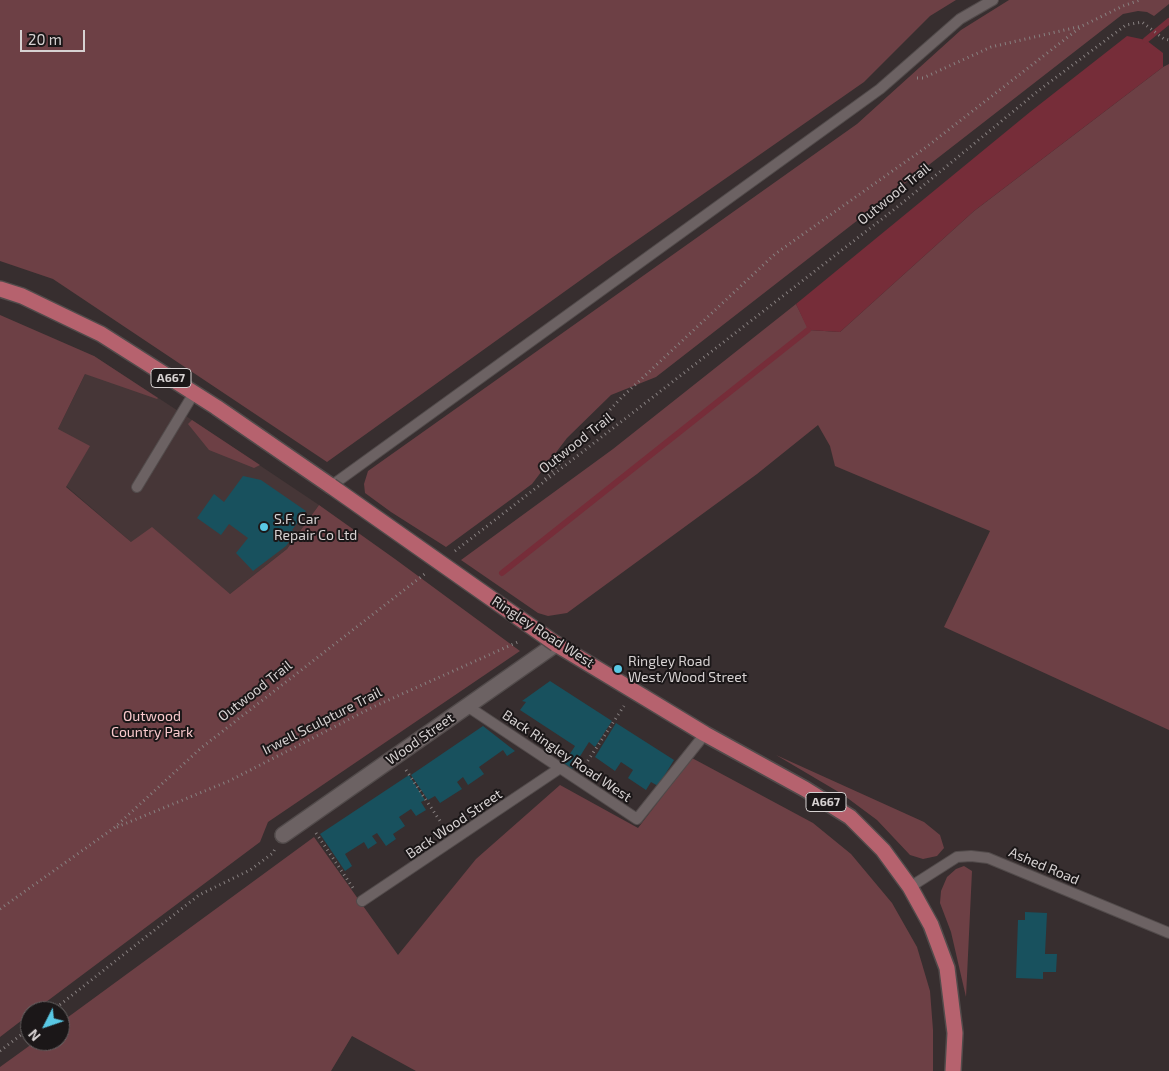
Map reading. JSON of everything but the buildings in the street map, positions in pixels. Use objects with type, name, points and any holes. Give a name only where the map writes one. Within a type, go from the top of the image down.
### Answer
[{"type":"main road","name":"Ringley Road West","points":[[0,289],[22,296],[101,334],[216,407],[556,644],[705,734],[805,789],[850,817],[883,850],[910,886],[931,925],[947,968],[956,1033],[953,1071]]},
{"type":"street","name":"Wood Street","points":[[283,835],[556,644]]},
{"type":"lane","points":[[331,486],[872,95],[960,19],[993,0]]},
{"type":"lane","points":[[137,487],[194,393]]},
{"type":"lane","name":"Back Ringley Road West","points":[[467,706],[637,819],[705,734]]},
{"type":"lane","name":"Back Wood Street","points":[[362,901],[560,768]]},
{"type":"lane","name":"Ashed Road","points":[[910,886],[957,856],[988,858],[1169,933]]},
{"type":"path","points":[[538,487],[621,398],[776,254],[926,148],[1082,26],[1140,0]]},
{"type":"path","name":"Outwood Trail","points":[[452,554],[896,208],[1038,91],[1126,25],[1142,22],[1164,40],[1169,40]]},
{"type":"path","points":[[896,75],[923,78],[992,47],[1082,26]]},
{"type":"path","name":"Outwood Trail","points":[[0,909],[114,828],[201,748],[428,572]]},
{"type":"path","name":"Irwell Sculpture Trail","points":[[114,828],[229,781],[373,707],[538,632]]},
{"type":"path","points":[[576,778],[634,690]]},
{"type":"path","points":[[396,756],[453,840]]},
{"type":"path","points":[[306,819],[362,901]]},
{"type":"path","points":[[65,1001],[199,895],[250,870],[272,853],[283,835]]},
{"type":"path","points":[[0,1051],[20,1036]]},
{"type":"shaded area","points":[[1127,36],[1146,40],[1163,53],[1163,67],[974,211],[840,332],[808,330],[796,304],[1030,112]]},
{"type":"shaded area","points":[[94,356],[319,505],[287,549],[230,594],[131,542],[66,486],[58,429]]},
{"type":"green space","points":[[0,0],[956,0],[930,16],[864,82],[610,259],[327,462],[53,279],[0,261]]},
{"type":"green space","points":[[1009,0],[1169,0],[1169,4],[1154,16],[1147,12],[1138,11],[1123,14],[656,377],[611,395],[567,438],[532,484],[446,547],[365,493],[364,484],[368,471],[857,124],[961,30]]},
{"type":"green space","points":[[1169,64],[1169,730],[944,627],[990,531],[835,466],[830,446],[818,425],[757,474],[567,613],[548,616],[538,613],[461,560],[613,449],[796,304],[809,330],[840,332],[974,211]]},
{"type":"green space","name":"Outwood Country Park","points":[[0,315],[94,356],[158,398],[85,374],[58,429],[90,446],[66,487],[131,542],[152,527],[230,594],[287,549],[319,505],[520,651],[268,822],[260,842],[47,1001],[20,1001],[20,1022],[0,1037]]},
{"type":"green space","points":[[192,420],[260,465],[254,468],[209,450],[188,424]]},
{"type":"green space","points":[[776,755],[924,822],[940,835],[944,848],[937,856],[923,859],[910,855],[877,820],[842,794]]},
{"type":"green space","points":[[692,758],[813,823],[851,854],[892,903],[917,947],[930,991],[933,1030],[933,1071],[416,1071],[352,1036],[331,1071],[0,1071],[0,1067],[22,1051],[70,1051],[70,1016],[314,837],[398,955],[476,859],[560,785],[638,828]]},
{"type":"green space","points":[[964,866],[972,871],[966,997],[951,932],[940,903],[941,891],[947,877],[956,869]]},
{"type":"waterway","points":[[1146,40],[1169,21]]},
{"type":"waterway","points":[[502,573],[808,330]]},
{"type":"place","name":"S.F. Car Repair Co Ltd","points":[[264,527]]},
{"type":"place","name":"Ringley Road West/Wood Street","points":[[618,669]]}]
